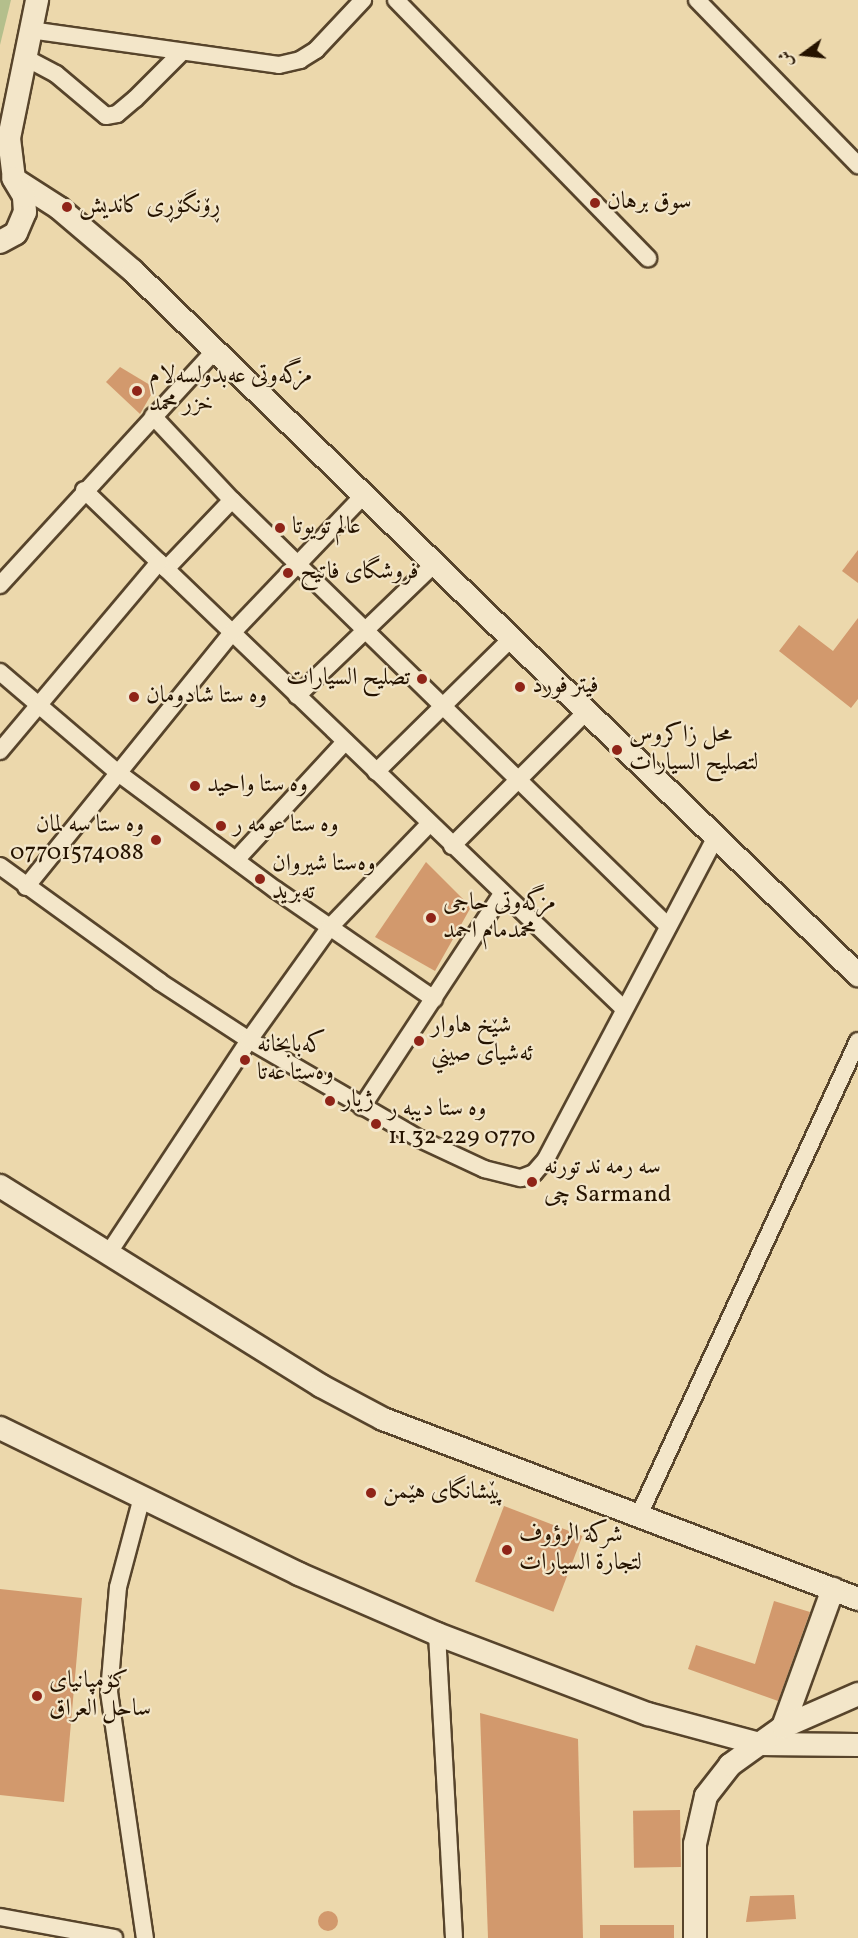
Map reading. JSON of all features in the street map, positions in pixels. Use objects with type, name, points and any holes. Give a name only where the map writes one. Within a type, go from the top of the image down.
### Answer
[{"type":"street","points":[[0,114],[26,0]]},
{"type":"street","points":[[2,246],[21,224],[25,204],[10,178],[9,138],[37,0]]},
{"type":"street","points":[[30,30],[180,54],[279,65],[300,60],[316,50],[363,0]]},
{"type":"street","points":[[396,0],[648,258]]},
{"type":"street","points":[[697,0],[858,165]]},
{"type":"street","points":[[24,57],[56,74],[106,116],[117,114],[135,99],[180,54]]},
{"type":"street","points":[[10,178],[75,221],[216,349],[858,975]]},
{"type":"street","points":[[21,224],[47,215],[75,221]]},
{"type":"street","points":[[0,585],[84,490],[216,349]]},
{"type":"street","points":[[153,416],[232,500],[668,926]]},
{"type":"street","points":[[84,490],[623,1008]]},
{"type":"street","points":[[26,887],[232,633],[364,495]]},
{"type":"street","points":[[0,751],[37,705],[163,566],[232,500]]},
{"type":"street","points":[[297,696],[435,563]]},
{"type":"street","points":[[376,772],[441,704],[512,638]]},
{"type":"street","points":[[0,672],[117,772],[236,861],[434,999]]},
{"type":"street","points":[[453,846],[587,711]]},
{"type":"street","points":[[236,861],[345,742]]},
{"type":"street","points":[[113,1247],[249,1040],[330,927],[429,824]]},
{"type":"street","points":[[0,866],[26,887],[249,1040],[362,1107],[467,1162],[510,1177],[530,1176],[546,1160],[623,1008],[716,837]]},
{"type":"street","points":[[362,1107],[502,894]]},
{"type":"street","points":[[642,1509],[858,1041]]},
{"type":"street","points":[[0,1174],[356,1399],[642,1509],[858,1599]]},
{"type":"street","points":[[0,1186],[113,1247]]},
{"type":"street","points":[[0,1428],[299,1574],[437,1634],[648,1714],[759,1744],[858,1745]]},
{"type":"street","points":[[142,1497],[118,1587],[109,1692],[145,1938]]},
{"type":"street","points":[[642,1509],[858,1584]]},
{"type":"street","points":[[783,1726],[833,1589]]},
{"type":"street","points":[[437,1634],[454,1938]]},
{"type":"street","points":[[695,1938],[692,1888],[700,1810],[730,1765],[783,1726],[858,1694]]},
{"type":"street","points":[[0,1917],[114,1938]]},
{"type":"green space","points":[[0,0],[11,0],[0,45]]},
{"type":"building","points":[[120,367],[155,388],[140,414],[106,382]]},
{"type":"building","points":[[858,550],[858,583],[842,571]]},
{"type":"building","points":[[858,618],[858,699],[851,708],[779,651],[799,625],[833,651]]},
{"type":"building","points":[[426,862],[471,907],[435,971],[375,937]]},
{"type":"building","points":[[504,1506],[582,1536],[553,1612],[475,1582]]},
{"type":"building","name":"کۆمپانیای ساحل العراق","points":[[0,1589],[82,1598],[64,1802],[0,1795]]},
{"type":"building","points":[[774,1601],[810,1612],[778,1701],[688,1669],[696,1645],[755,1664]]},
{"type":"building","points":[[480,1713],[578,1739],[583,1938],[488,1938]]},
{"type":"building","points":[[680,1810],[681,1867],[634,1868],[633,1811]]},
{"type":"building","points":[[794,1895],[796,1919],[746,1922],[750,1896]]},
{"type":"building","points":[[328,1911],[335,1914],[338,1921],[335,1928],[328,1931],[321,1928],[318,1921],[321,1914]]},
{"type":"building","points":[[600,1925],[674,1925],[674,1938],[600,1938]]},
{"type":"place","name":"سوق برهان","points":[[595,203]]},
{"type":"place","name":"ڕۆنگۆڕی کاندیش","points":[[67,207]]},
{"type":"place","name":"مزگەوتی عەبدولسەلام خزر محمد","points":[[137,391]]},
{"type":"place","name":"عالم تويوتا","points":[[280,528]]},
{"type":"place","name":"فروشگاى فاتيح","points":[[288,573]]},
{"type":"place","name":"تصليح السيارات","points":[[422,679]]},
{"type":"place","name":"فيتر فورد","points":[[520,687]]},
{"type":"place","name":"وه ستا شادومان","points":[[134,697]]},
{"type":"place","name":"محل زاكروس لتصليح السيارات","points":[[617,750]]},
{"type":"place","name":"وه ستا واحید","points":[[195,786]]},
{"type":"place","name":"وه ستا عومه ر","points":[[221,826]]},
{"type":"place","name":"وه ستا سه لمان 07701574088","points":[[156,840]]},
{"type":"place","name":"وەستا شیروان تەبرید","points":[[260,879]]},
{"type":"place","name":"مزگەوتی حاجی محمدمام احمد","points":[[431,918]]},
{"type":"place","name":"شێخ هاوار ئەشیای صيني","points":[[419,1041]]},
{"type":"place","name":"کەبابخانە وەستا عەتا","points":[[245,1060]]},
{"type":"place","name":"ژیار","points":[[330,1101]]},
{"type":"place","name":"وه ستا دیبه ر 11 32 229 0770","points":[[376,1124]]},
{"type":"place","name":"سه رمه ند تورنه چی Sarmand","points":[[532,1182]]},
{"type":"place","name":"پێشانگای هێمن","points":[[371,1493]]},
{"type":"place","name":"شركة الرؤوف لتجارة السيارات","points":[[507,1550]]},
{"type":"place","name":"کۆمپانیای ساحل العراق","points":[[37,1696]]}]
